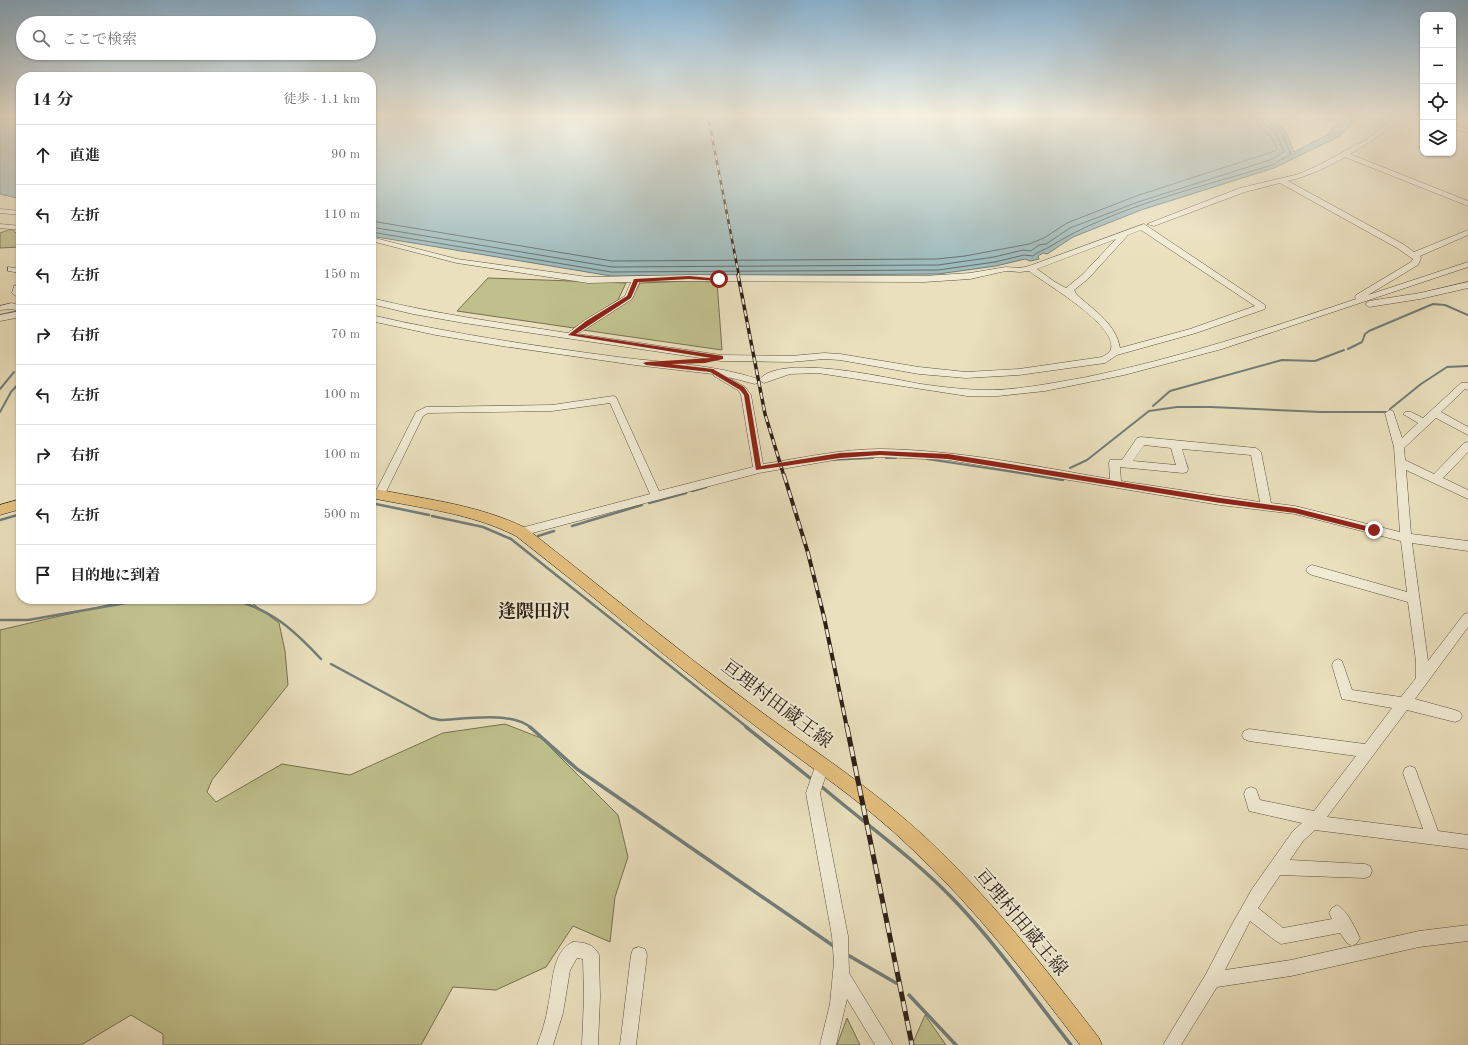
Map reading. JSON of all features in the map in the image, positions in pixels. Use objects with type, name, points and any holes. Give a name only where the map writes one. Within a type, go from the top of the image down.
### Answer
[{"type":"main road","name":"亘理村田蔵王線","points":[[376,494],[476,515],[499,521],[521,532],[746,710],[892,818],[950,872],[987,912],[1017,948],[1092,1045]]},
{"type":"main road","points":[[0,510],[16,505]]},
{"type":"street","points":[[376,240],[457,261],[517,271],[588,280],[689,278],[924,279],[970,276],[1006,269],[1020,270],[1031,268],[1312,165]]},
{"type":"street","points":[[1259,185],[1301,176],[1326,165]]},
{"type":"street","points":[[1371,165],[1468,204]]},
{"type":"street","points":[[1282,181],[1414,255],[1418,260],[1347,305]]},
{"type":"street","points":[[0,211],[16,213]]},
{"type":"street","points":[[0,215],[16,214]]},
{"type":"street","points":[[376,302],[413,311],[464,320],[721,358],[791,359],[835,356],[967,375],[1020,372],[1105,360],[1114,353],[1193,331],[1262,307],[1146,225]]},
{"type":"street","points":[[0,226],[16,228]]},
{"type":"street","points":[[1414,255],[1468,232]]},
{"type":"street","points":[[1073,296],[1070,290],[1072,287],[1085,277],[1126,234]]},
{"type":"street","points":[[376,319],[432,331],[646,363],[731,373],[759,381],[788,371],[820,371],[954,392],[988,394],[1023,390],[1166,364],[1221,348],[1410,285],[1468,264]]},
{"type":"street","points":[[1031,268],[1052,284],[1063,288],[1111,331],[1116,348],[1114,353]]},
{"type":"street","points":[[11,269],[16,270]]},
{"type":"street","points":[[571,335],[588,322],[629,297],[636,280]]},
{"type":"street","points":[[1347,305],[1396,300],[1468,284]]},
{"type":"street","points":[[3,308],[12,306],[16,307]]},
{"type":"street","points":[[0,318],[16,315]]},
{"type":"street","points":[[646,363],[705,361],[721,358]]},
{"type":"street","points":[[711,370],[742,389],[746,395],[758,469]]},
{"type":"street","points":[[1399,447],[1464,385],[1468,386]]},
{"type":"street","points":[[376,492],[419,414],[426,410],[552,408],[613,399],[656,496]]},
{"type":"street","points":[[1390,413],[1399,447],[1406,538],[1422,661],[1422,681]]},
{"type":"street","points":[[1435,413],[1468,431]]},
{"type":"street","points":[[1408,414],[1425,423]]},
{"type":"street","points":[[1125,464],[1141,441],[1256,452],[1266,506]]},
{"type":"street","points":[[1116,484],[1114,463],[1183,469],[1175,444]]},
{"type":"street","points":[[1436,479],[1468,446]]},
{"type":"street","points":[[521,532],[758,469],[840,455],[915,453],[979,460],[1116,484],[1316,514],[1406,538],[1468,546]]},
{"type":"street","points":[[1399,462],[1468,495]]},
{"type":"street","points":[[1312,570],[1414,599]]},
{"type":"street","points":[[1171,1045],[1212,980],[1248,910],[1275,867],[1298,836],[1315,821],[1468,618]]},
{"type":"street","points":[[1338,665],[1347,695],[1405,703],[1456,716]]},
{"type":"street","points":[[1249,734],[1368,751]]},
{"type":"street","points":[[822,766],[813,793],[840,936],[841,968],[838,1004],[828,1045]]},
{"type":"street","points":[[1410,773],[1433,838]]},
{"type":"street","points":[[1251,794],[1254,806],[1315,821],[1468,842]]},
{"type":"street","points":[[1275,867],[1365,871]]},
{"type":"street","points":[[1248,910],[1281,936],[1340,919],[1352,938]]},
{"type":"street","points":[[1212,980],[1291,968],[1419,939],[1468,933]]},
{"type":"street","points":[[544,1045],[549,1036],[555,1013],[562,969],[567,956],[573,950],[584,950],[591,955],[592,997],[590,1045]]},
{"type":"street","points":[[628,1045],[639,955]]},
{"type":"street","points":[[841,968],[885,1045]]},
{"type":"green space","points":[[11,229],[16,233],[16,247],[0,248],[0,233]]},
{"type":"green space","points":[[488,278],[626,283],[618,300],[574,328],[457,311]]},
{"type":"green space","points":[[690,281],[717,282],[722,350],[583,330],[631,299],[640,283]]},
{"type":"green space","points":[[112,604],[253,604],[279,623],[285,651],[288,685],[212,780],[207,792],[216,802],[282,764],[350,775],[443,733],[505,724],[541,738],[618,815],[628,857],[615,897],[610,942],[573,926],[546,967],[496,990],[453,987],[421,1045],[163,1045],[163,1034],[131,1015],[81,1045],[0,1045],[0,630]]},
{"type":"green space","points":[[925,1015],[946,1045],[912,1045]]},
{"type":"green space","points":[[847,1018],[860,1045],[837,1045]]},
{"type":"water","points":[[0,165],[16,165],[16,198],[0,194]]},
{"type":"water","points":[[376,165],[1281,165],[1141,210],[1073,237],[1047,254],[1043,253],[1038,256],[1039,259],[1030,261],[1025,259],[996,266],[938,274],[611,276],[376,237]]},
{"type":"waterway","points":[[1348,349],[1362,342],[1365,334],[1369,331],[1433,304],[1445,305],[1468,315]]},
{"type":"waterway","points":[[0,315],[16,311]]},
{"type":"waterway","points":[[1153,406],[1170,391],[1282,360],[1315,361],[1344,350]]},
{"type":"waterway","points":[[1390,409],[1421,384],[1447,367],[1468,366]]},
{"type":"waterway","points":[[0,389],[14,372]]},
{"type":"waterway","points":[[0,412],[11,392],[16,386]]},
{"type":"waterway","points":[[1070,468],[1087,460],[1149,411],[1177,407],[1211,407],[1321,412],[1386,412]]},
{"type":"waterway","points":[[830,460],[873,458]]},
{"type":"waterway","points":[[886,458],[896,458]]},
{"type":"waterway","points":[[927,459],[1039,476]]},
{"type":"waterway","points":[[1033,475],[1039,476]]},
{"type":"waterway","points":[[1039,476],[1063,480]]},
{"type":"waterway","points":[[692,491],[706,487]]},
{"type":"waterway","points":[[649,503],[686,493]]},
{"type":"waterway","points":[[376,504],[429,515]]},
{"type":"waterway","points":[[572,526],[642,505]]},
{"type":"waterway","points":[[0,520],[16,515]]},
{"type":"waterway","points":[[432,516],[483,527],[511,539],[748,728]]},
{"type":"waterway","points":[[538,536],[554,531]]},
{"type":"waterway","points":[[0,620],[28,620],[120,604]]},
{"type":"waterway","points":[[248,604],[269,614],[291,629],[321,659]]},
{"type":"waterway","points":[[331,664],[431,718],[440,720],[488,717],[513,719],[531,728]]},
{"type":"waterway","points":[[530,727],[577,769],[835,947]]},
{"type":"waterway","points":[[746,727],[810,778]]},
{"type":"waterway","points":[[822,787],[907,856],[955,901],[1001,954],[1071,1045]]},
{"type":"waterway","points":[[846,954],[896,983]]},
{"type":"waterway","points":[[909,995],[956,1045]]},
{"type":"railway","points":[[717,165],[739,276]]},
{"type":"railway","points":[[738,275],[765,414],[784,476]]},
{"type":"railway","points":[[784,475],[808,553],[824,617],[847,728]]},
{"type":"railway","points":[[847,727],[912,1045]]},
{"type":"district","name":"逢隈田沢","points":[[534,612]]},
{"type":"route","points":[[719,279],[689,278],[636,280],[629,297],[588,322],[571,335],[721,358],[705,361],[646,363],[711,370],[742,389],[746,395],[758,469],[840,455],[915,453],[948,456],[1220,501],[1295,510],[1316,514],[1374,530]]}]
